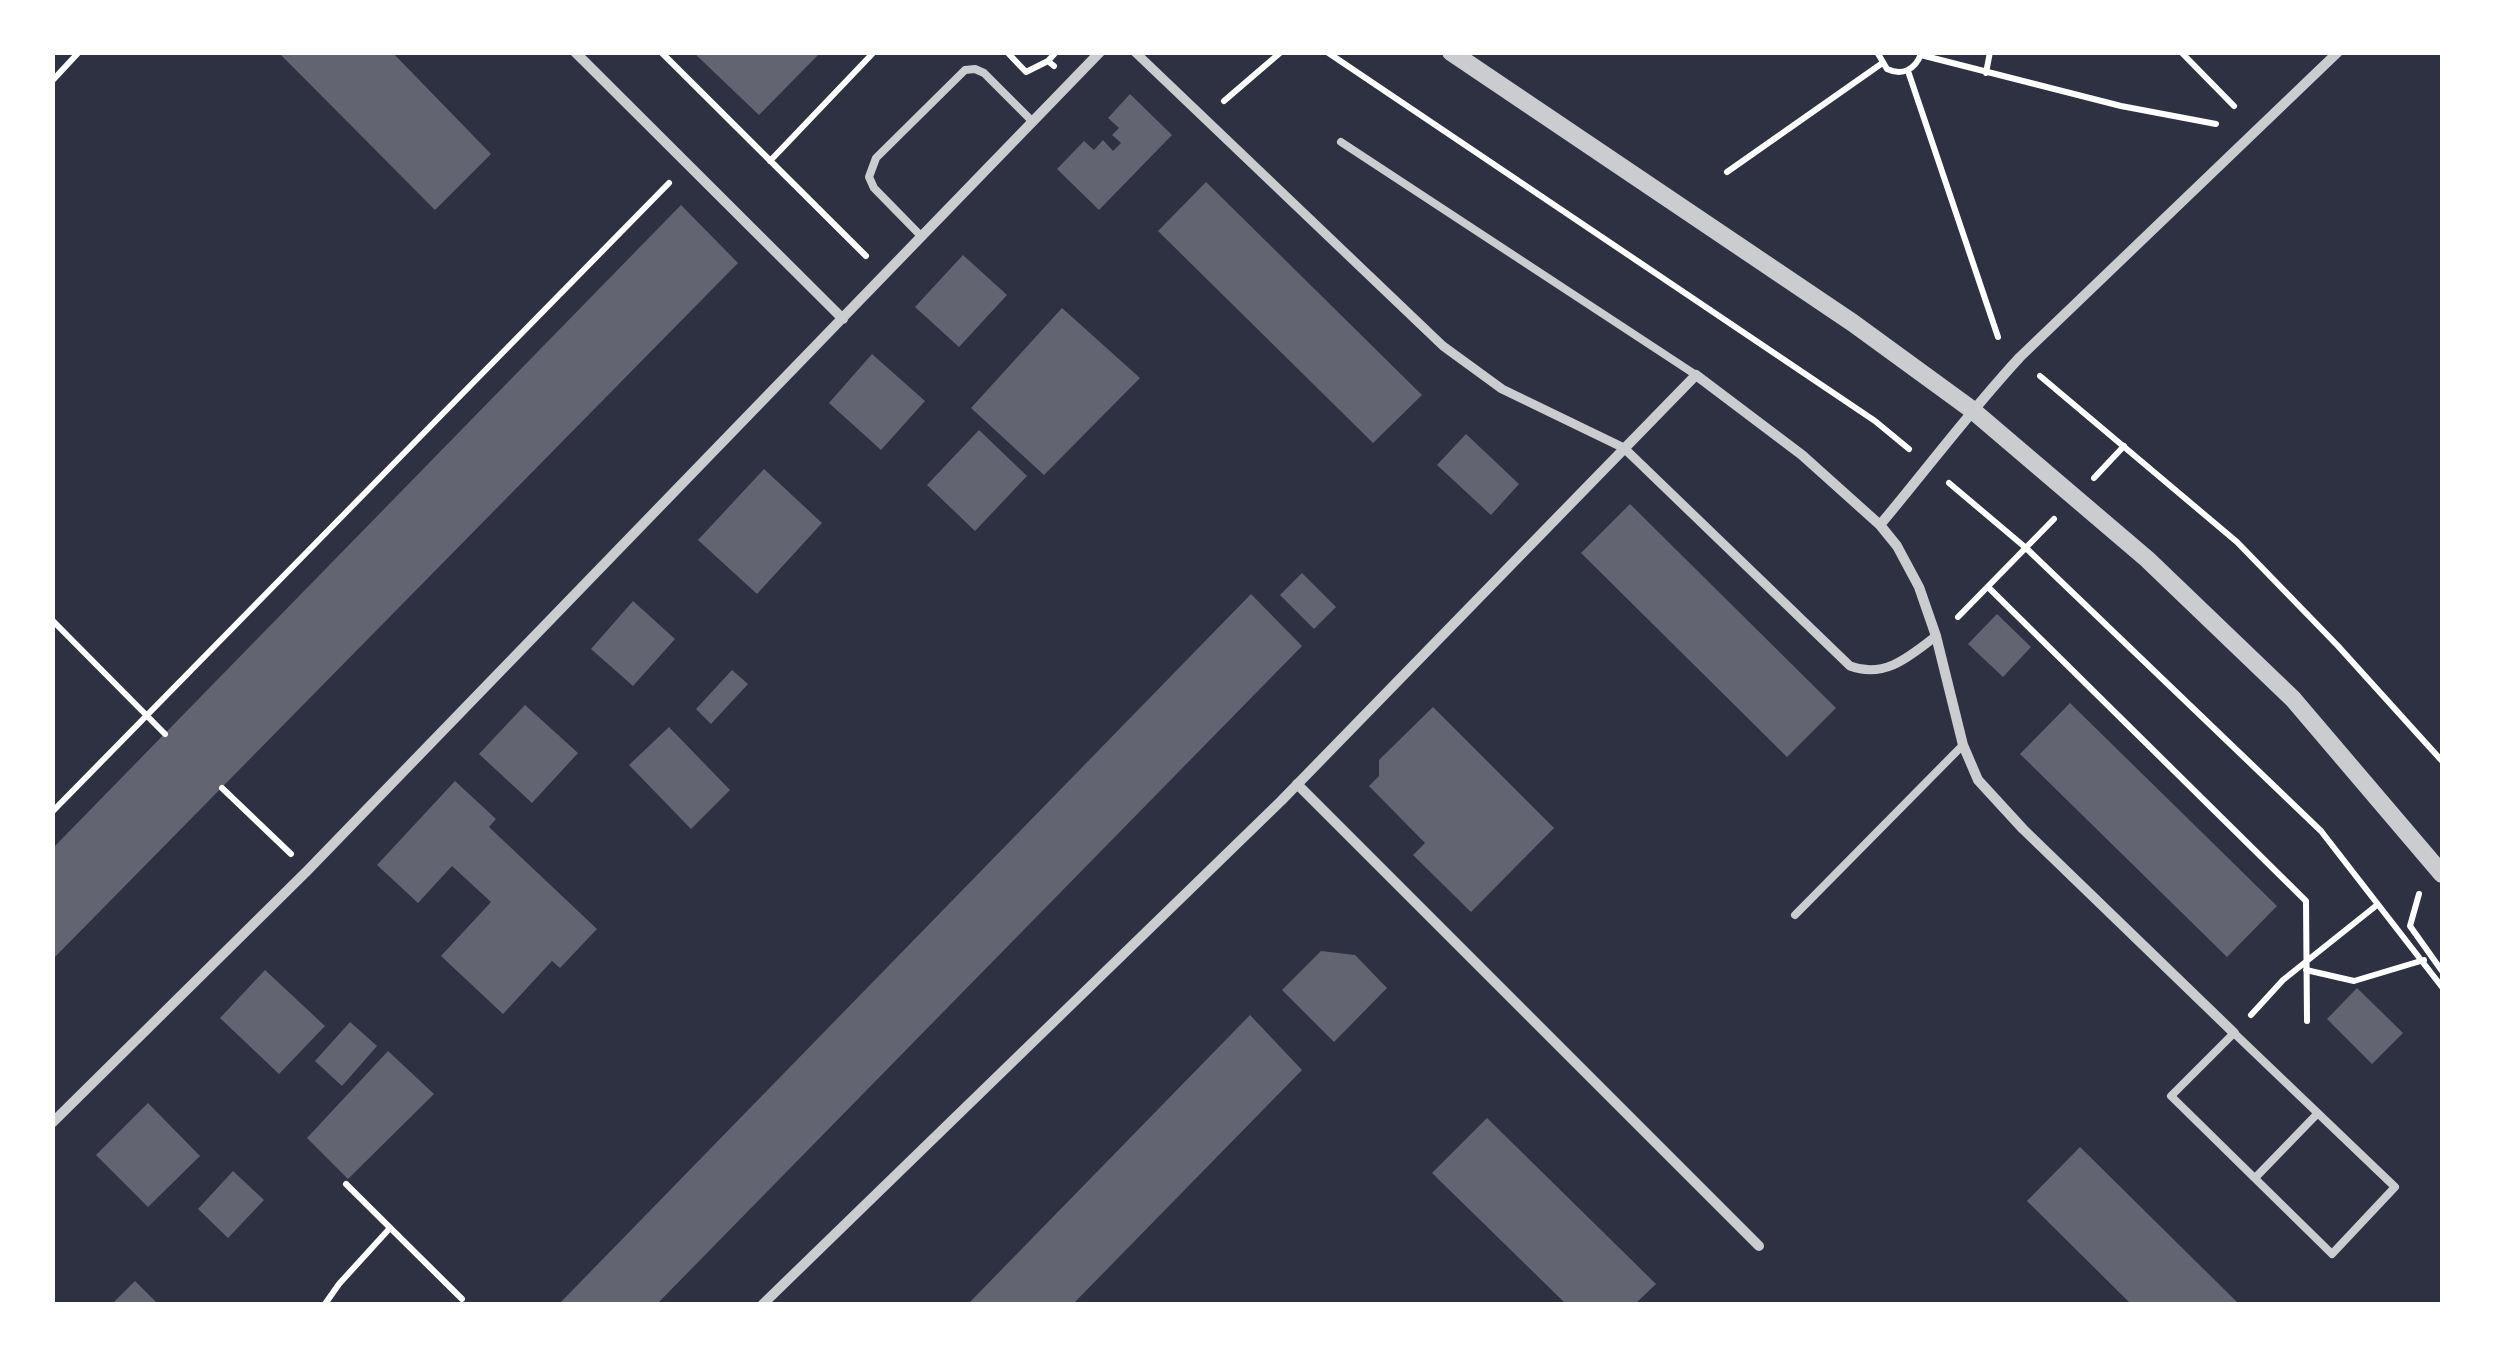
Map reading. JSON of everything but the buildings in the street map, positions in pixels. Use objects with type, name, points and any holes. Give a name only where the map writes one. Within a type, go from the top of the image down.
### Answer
[{"type":"street","points":[[575,52],[842,319]]},
{"type":"street","points":[[52,1123],[308,871],[1100,52]]},
{"type":"street","points":[[1135,52],[1466,365],[1502,389],[1624,448],[1850,666],[1868,673],[1890,668],[1936,636]]},
{"type":"street","points":[[1452,52],[1853,324],[1971,410],[2147,559],[2293,700],[2442,874]]},
{"type":"street","points":[[1880,525],[1930,467],[1971,410],[2081,297],[2338,52]]},
{"type":"street","points":[[763,1304],[1297,784],[1696,375],[1802,455],[1880,525],[1910,568],[1936,636],[1962,745],[1978,780],[2234,1033]]},
{"type":"street","points":[[1297,784],[1759,1246]]},
{"type":"lane","points":[[922,237],[874,188],[870,177],[876,158],[965,70],[984,73],[1033,122]]},
{"type":"lane","points":[[1341,142],[1696,375]]},
{"type":"lane","points":[[1795,915],[1962,745]]},
{"type":"lane","points":[[2234,1033],[2395,1187],[2332,1254],[2172,1096],[2234,1033]]},
{"type":"lane","points":[[2255,1178],[2318,1114]]},
{"type":"path","points":[[52,80],[80,52]]},
{"type":"path","points":[[661,52],[885,275]]},
{"type":"path","points":[[770,161],[874,52]]},
{"type":"path","points":[[1007,52],[1026,72],[1048,60]]},
{"type":"path","points":[[1204,117],[1282,52]]},
{"type":"path","points":[[1327,52],[1875,421],[1930,467],[2026,548],[2321,832],[2442,987]]},
{"type":"path","points":[[1876,52],[1881,64],[1893,72],[1908,71],[1921,54],[2121,106],[2216,124]]},
{"type":"path","points":[[1986,73],[1990,52]]},
{"type":"path","points":[[2181,52],[2234,106]]},
{"type":"path","points":[[1727,172],[1881,64]]},
{"type":"path","points":[[1908,71],[1998,338]]},
{"type":"path","points":[[52,812],[688,165]]},
{"type":"path","points":[[2040,376],[2237,542],[2442,761]]},
{"type":"path","points":[[1936,636],[2026,548]]},
{"type":"path","points":[[1988,587],[2306,901],[2307,1021]]},
{"type":"path","points":[[53,621],[165,734]]},
{"type":"path","points":[[222,788],[308,871]]},
{"type":"path","points":[[2430,858],[2410,926],[2442,971]]},
{"type":"path","points":[[2234,1033],[2283,980],[2306,966],[2378,905]]},
{"type":"path","points":[[2306,966],[2354,982],[2424,960]]},
{"type":"path","points":[[346,1184],[462,1299]]},
{"type":"path","points":[[324,1304],[390,1228]]}]
